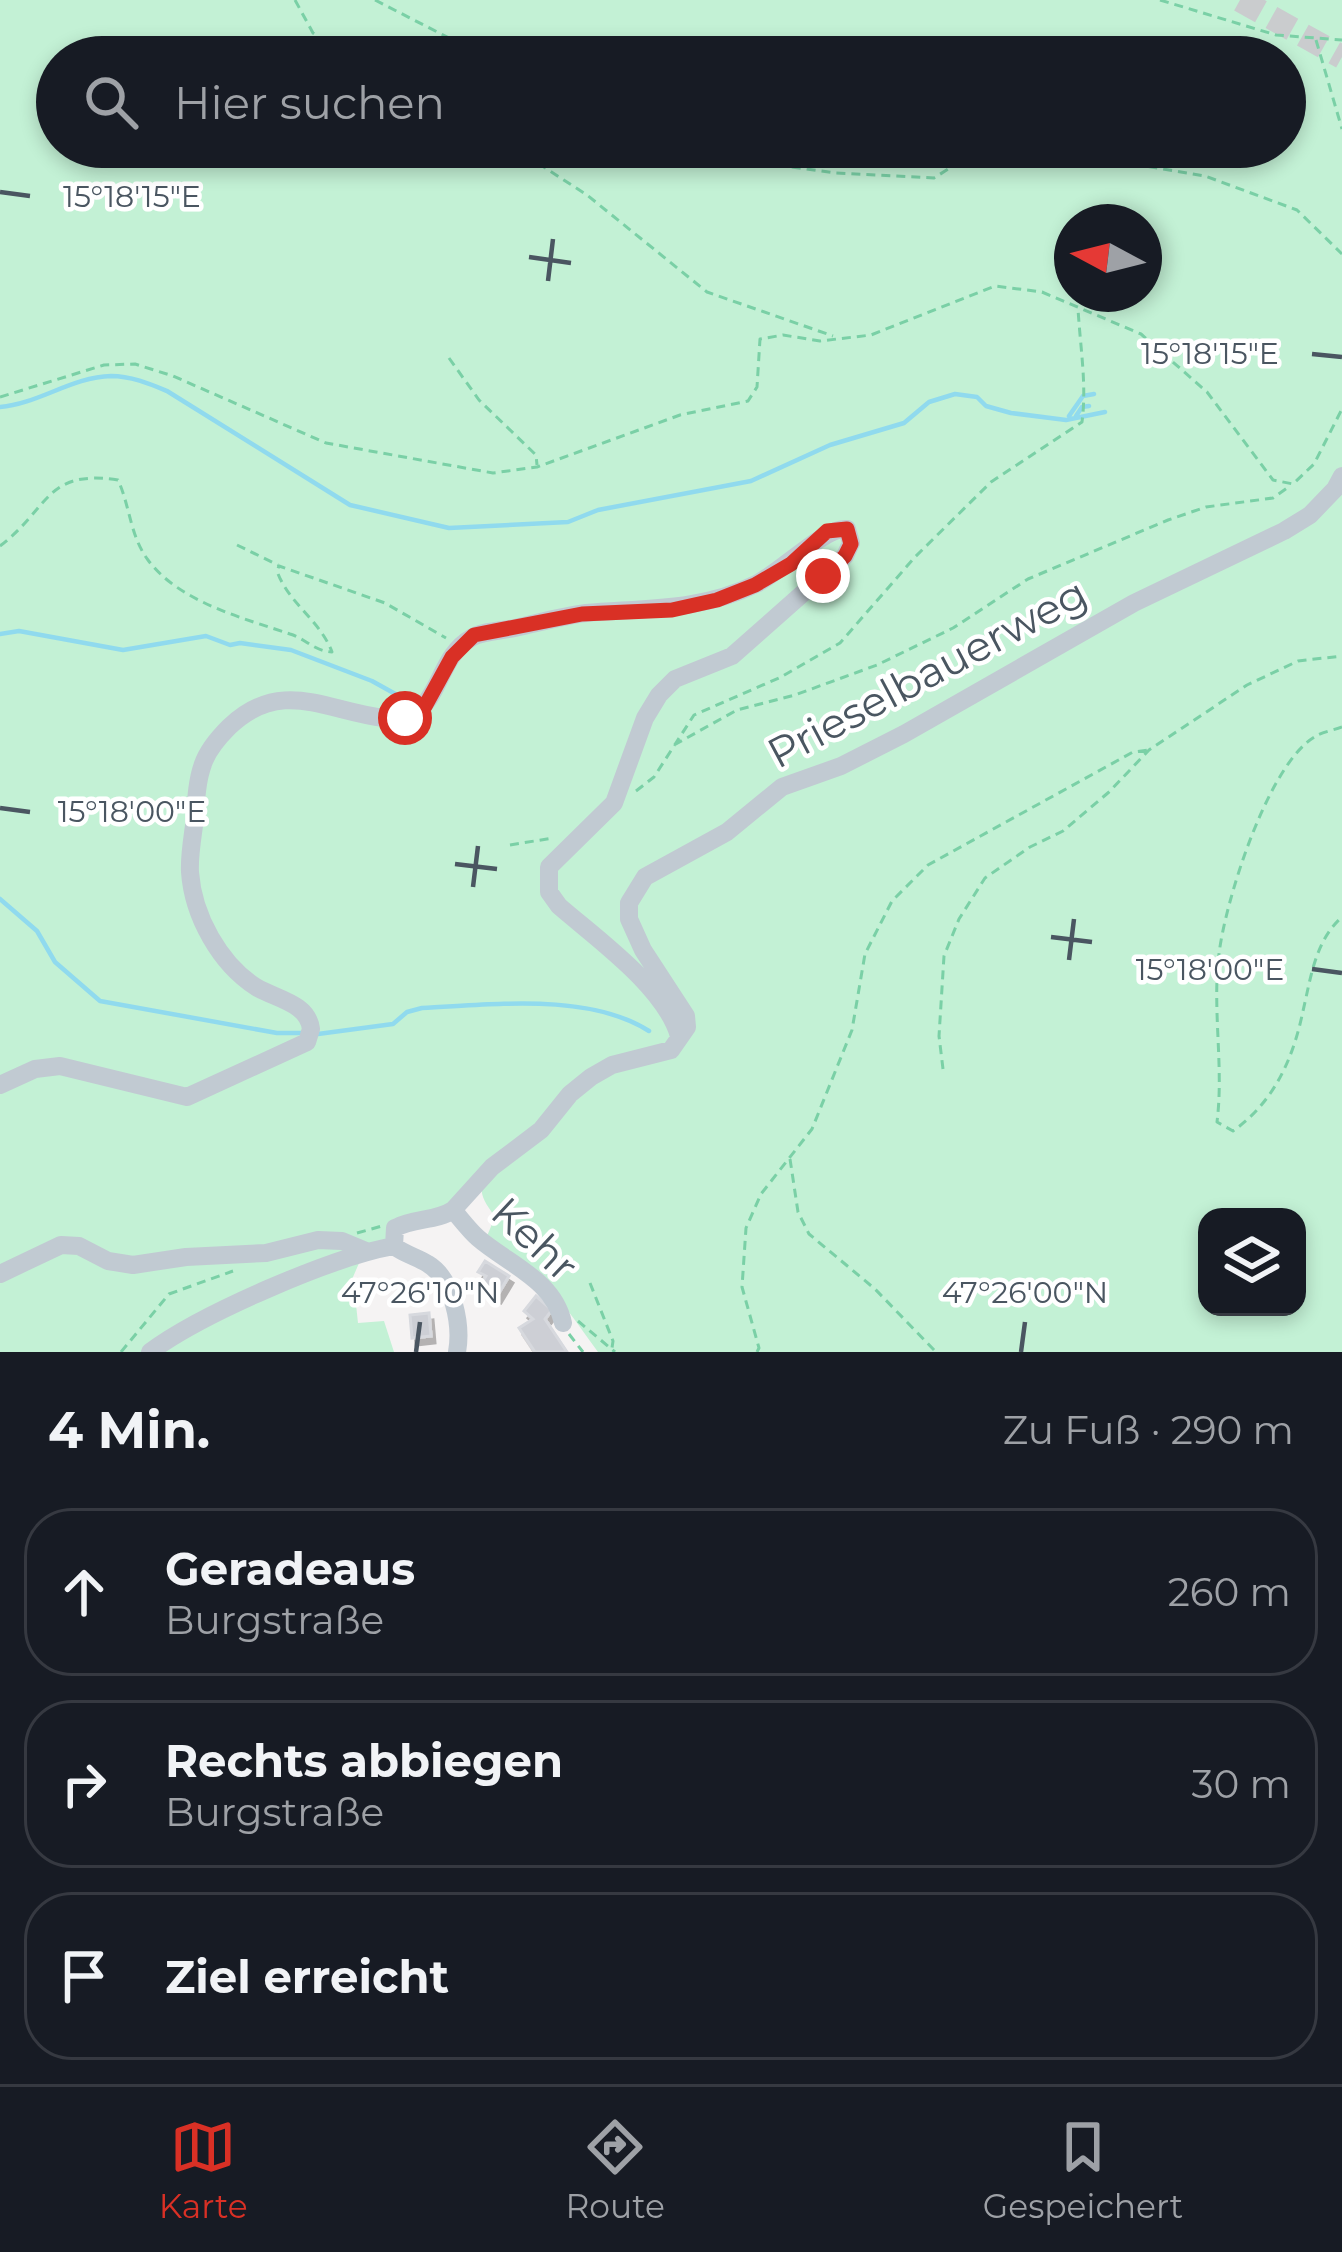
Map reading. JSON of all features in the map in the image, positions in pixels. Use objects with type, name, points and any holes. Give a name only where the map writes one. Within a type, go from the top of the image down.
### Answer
[{"type":"street","name":"Prieselbauerweg","points":[[679,1036],[687,1027],[686,1016],[643,950],[629,919],[629,903],[645,877],[727,832],[782,787],[841,766],[904,734],[1134,604],[1284,531],[1310,515],[1342,476]]},
{"type":"street","points":[[0,1085],[35,1069],[59,1066],[187,1096],[308,1042],[311,1029],[304,1013],[244,978],[221,954],[198,911],[190,872],[203,762],[233,723],[266,704],[292,699],[405,718],[423,710],[460,646],[474,635],[582,614],[672,610],[717,600],[791,564],[827,531],[847,529],[851,535],[845,556],[732,656],[675,679],[658,694],[614,803],[549,867],[550,892],[559,906],[652,992],[674,1021],[679,1036],[671,1050],[612,1065],[591,1077],[570,1094],[541,1130],[492,1167],[445,1215],[411,1220],[395,1237],[210,1316],[150,1352]]},
{"type":"street","name":"Kehr","points":[[453,1210],[474,1234],[525,1270],[561,1313]]},
{"type":"street","points":[[395,1237],[444,1278],[458,1330],[458,1352]]},
{"type":"street","points":[[0,1274],[61,1245],[79,1246],[108,1261],[133,1265],[266,1253],[318,1240],[341,1241],[366,1251]]},
{"type":"path","points":[[295,0],[318,36]]},
{"type":"path","points":[[375,0],[445,36]]},
{"type":"path","points":[[1160,0],[1284,36]]},
{"type":"path","points":[[1306,39],[1342,40]]},
{"type":"path","points":[[1316,40],[1342,129]]},
{"type":"path","points":[[545,168],[587,195],[707,292],[836,338]]},
{"type":"path","points":[[798,168],[934,178],[949,168]]},
{"type":"path","points":[[1156,168],[1204,176],[1297,210],[1342,254]]},
{"type":"path","points":[[0,397],[104,365],[135,364],[326,443],[493,472],[537,467],[680,415],[748,401],[757,386],[760,339],[783,335],[820,341],[872,335],[995,286],[1054,297]]},
{"type":"path","points":[[654,776],[694,715],[840,643],[915,557],[991,482],[1082,422],[1087,391],[1079,363],[1078,312]]},
{"type":"path","points":[[1092,312],[1141,334],[1207,392],[1273,480],[1294,484]]},
{"type":"path","points":[[449,358],[478,400],[536,455],[537,467]]},
{"type":"path","points":[[672,746],[737,710],[795,695],[877,664],[953,628],[1028,579],[1168,520],[1205,507],[1273,498],[1314,464],[1342,409]]},
{"type":"path","points":[[0,546],[25,527],[50,491],[83,475],[118,480],[133,532],[148,562],[178,586],[224,611],[295,635],[318,652],[332,652],[325,634],[282,586],[279,566]]},
{"type":"path","points":[[237,544],[279,566],[385,603],[460,646]]},
{"type":"path","points":[[943,1069],[939,1036],[944,956],[959,919],[985,878],[1063,831],[1149,750],[1247,685],[1298,661],[1342,656]]},
{"type":"path","points":[[1342,727],[1312,738],[1294,759],[1273,788],[1250,836],[1219,951],[1217,1122],[1234,1130],[1254,1116],[1289,1063],[1321,943],[1342,917]]},
{"type":"path","points":[[757,1352],[742,1287],[746,1228],[761,1194],[812,1129],[852,1030],[866,954],[892,901],[928,865],[1133,752],[1149,750]]},
{"type":"path","points":[[510,845],[584,832]]},
{"type":"path","points":[[790,1157],[798,1212],[809,1234],[875,1289],[936,1352]]},
{"type":"path","points":[[341,1241],[363,1229],[395,1237]]},
{"type":"path","points":[[121,1352],[169,1294],[234,1270]]},
{"type":"path","points":[[590,1283],[613,1350]]},
{"type":"path","points":[[561,1313],[613,1350]]},
{"type":"path","points":[[561,1313],[583,1352]]},
{"type":"green space","points":[[0,0],[1342,0],[1342,1352],[598,1352],[536,1274],[487,1236],[495,1217],[482,1188],[492,1173],[543,1133],[598,1078],[667,1054],[684,1038],[688,1016],[633,919],[639,889],[629,888],[626,925],[666,991],[680,1025],[660,1050],[630,1055],[583,1076],[454,1201],[438,1211],[393,1219],[384,1244],[366,1247],[353,1277],[358,1323],[384,1321],[394,1352],[0,1352]]},
{"type":"building","points":[[485,1261],[509,1276],[497,1296],[480,1286],[486,1276],[478,1272]]},
{"type":"building","points":[[536,1296],[552,1310],[545,1319],[567,1352],[535,1352],[519,1328],[533,1319],[524,1311]]},
{"type":"building","points":[[429,1313],[431,1336],[412,1338],[410,1315]]},
{"type":"waterway","points":[[0,407],[97,377],[133,379],[167,391],[350,505],[449,528],[568,522],[598,510],[751,481],[830,445],[904,423],[929,402],[955,394],[977,397],[986,406],[1011,413],[1066,420],[1105,412]]},
{"type":"waterway","points":[[1069,416],[1083,396],[1094,394]]},
{"type":"waterway","points":[[1076,416],[1089,406]]},
{"type":"waterway","points":[[0,634],[19,631],[123,650],[206,636],[230,645],[291,650],[372,681],[408,701]]},
{"type":"waterway","points":[[0,899],[37,931],[55,962],[100,1001],[277,1033],[302,1033]]},
{"type":"waterway","points":[[318,1034],[393,1024],[407,1012],[422,1008],[508,1004],[598,1011],[649,1031]]},
{"type":"tunnel","points":[[1240,0],[1304,36]]},
{"type":"tunnel","points":[[1306,37],[1342,57]]},
{"type":"route","points":[[405,718],[423,710],[452,657],[474,635],[582,614],[672,610],[717,600],[791,564],[827,531],[847,529],[851,544],[845,556],[823,576]]}]
